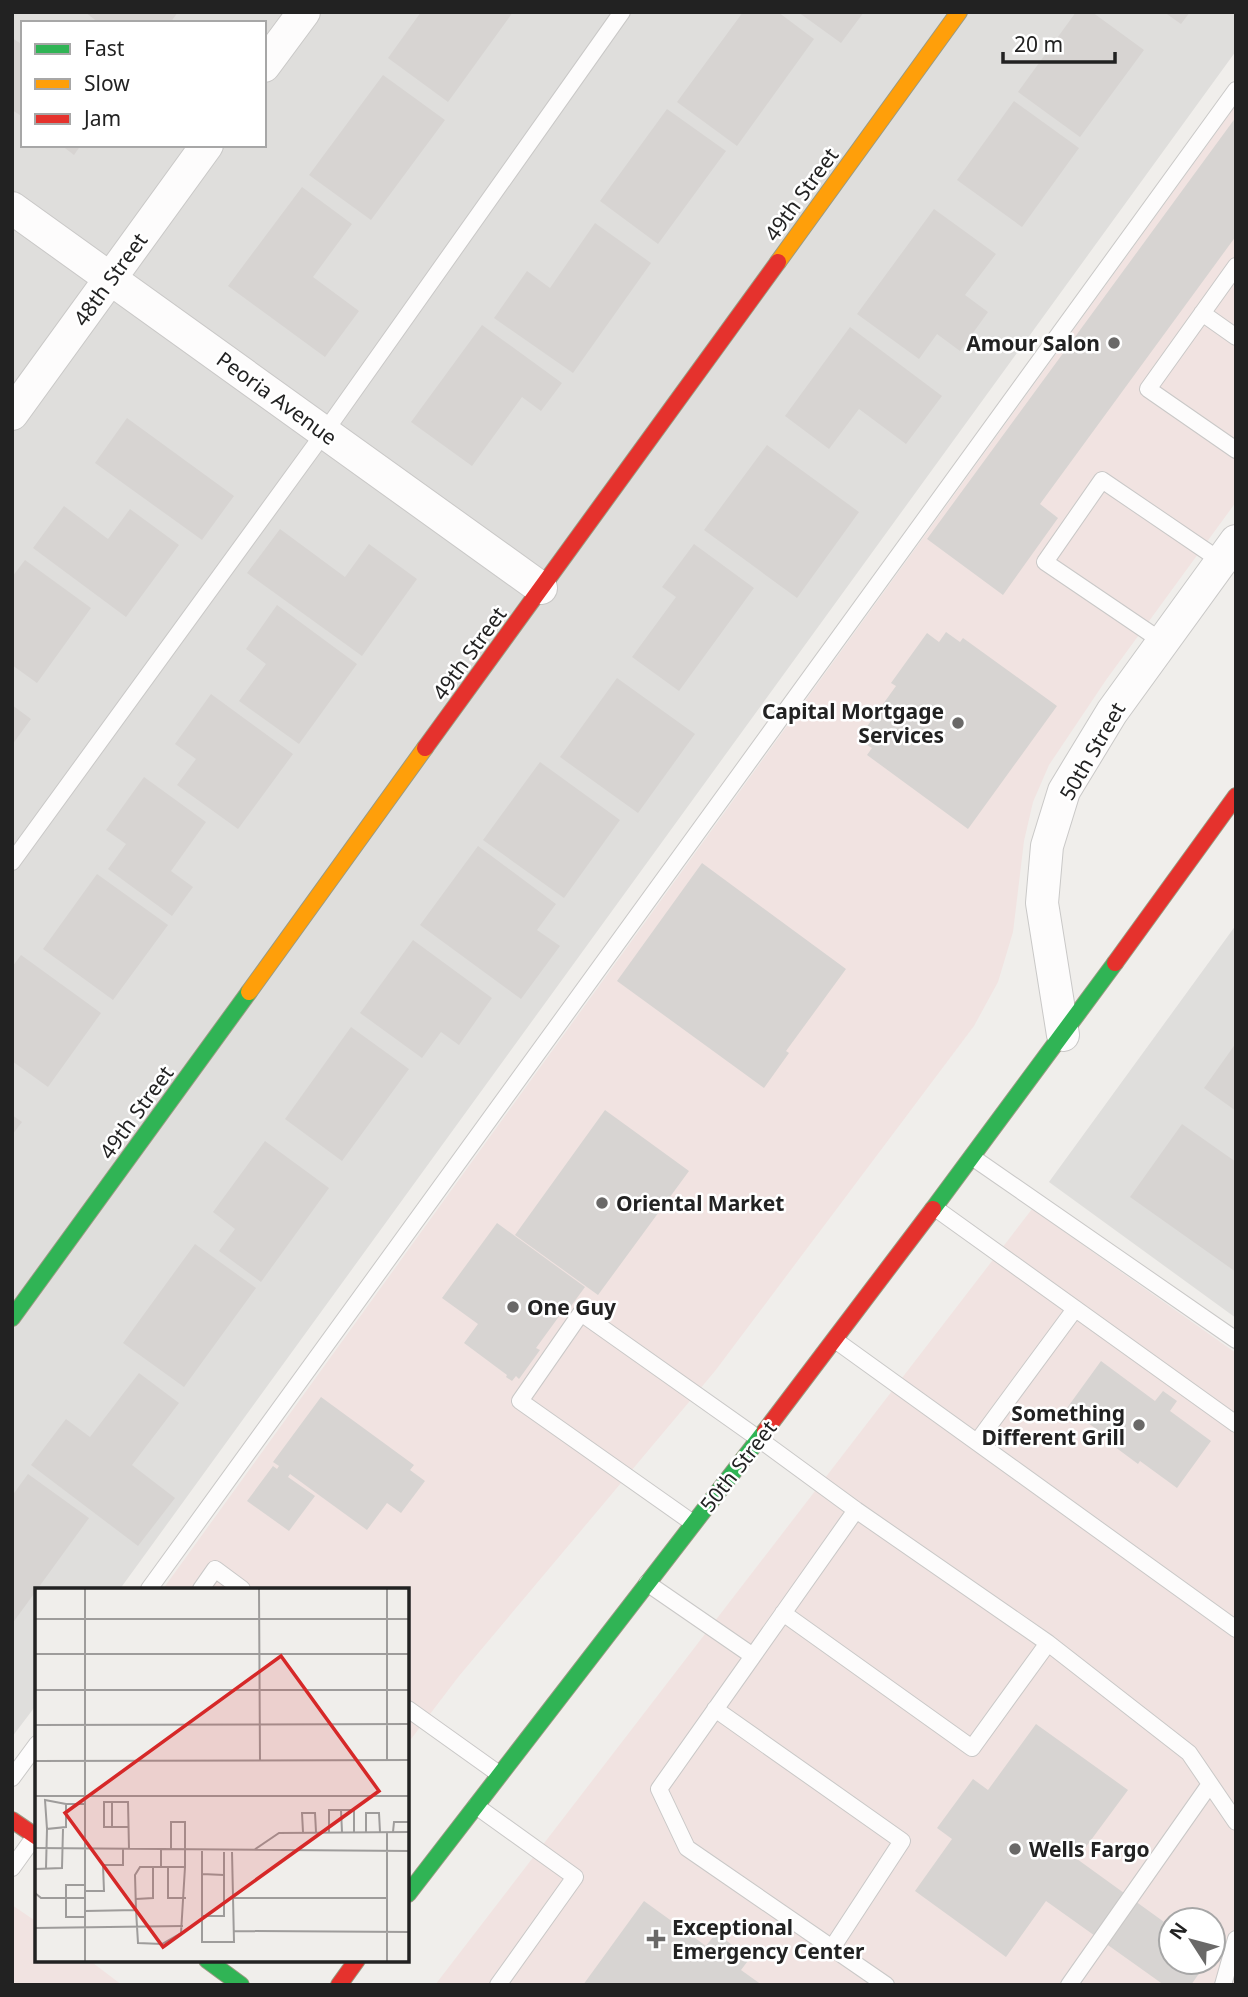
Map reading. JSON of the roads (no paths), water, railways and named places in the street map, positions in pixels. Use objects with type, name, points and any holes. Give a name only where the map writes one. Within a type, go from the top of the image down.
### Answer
[{"type":"street","points":[[266,63],[304,12]]},
{"type":"street","name":"49th Street","points":[[12,1318],[959,12]]},
{"type":"street","name":"48th Street","points":[[12,414],[206,147]]},
{"type":"street","name":"Peoria Avenue","points":[[12,208],[541,588]]},
{"type":"street","name":"50th Street","points":[[1063,1035],[1042,903],[1047,846],[1065,790],[1112,712],[1228,551]]},
{"type":"street","name":"50th Street","points":[[410,1891],[935,1208],[1236,796]]},
{"type":"street","points":[[12,1820],[35,1836]]},
{"type":"street","points":[[210,1962],[241,1985]]},
{"type":"street","points":[[339,1985],[356,1962]]},
{"type":"lane","points":[[12,862],[324,433],[622,12]]},
{"type":"lane","points":[[150,1588],[1236,90]]},
{"type":"lane","points":[[1236,266],[1148,389],[1236,450]]},
{"type":"lane","points":[[1202,313],[1236,337]]},
{"type":"lane","points":[[1163,642],[1045,562],[1102,480],[1228,551]]},
{"type":"lane","points":[[972,1157],[1236,1340]]},
{"type":"lane","points":[[935,1208],[1236,1424]]},
{"type":"lane","points":[[977,1442],[1076,1308]]},
{"type":"lane","points":[[693,1523],[520,1401],[582,1313],[856,1510],[1048,1643],[1189,1753],[1236,1822]]},
{"type":"lane","points":[[835,1340],[1233,1622]]},
{"type":"lane","points":[[856,1510],[659,1789],[687,1848],[886,1985]]},
{"type":"lane","points":[[202,1588],[215,1569],[241,1588]]},
{"type":"lane","points":[[647,1583],[752,1656]]},
{"type":"lane","points":[[783,1613],[972,1748],[1048,1643]]},
{"type":"lane","points":[[715,1709],[902,1841],[832,1948]]},
{"type":"lane","points":[[410,1710],[499,1774]]},
{"type":"lane","points":[[12,1778],[35,1747]]},
{"type":"lane","points":[[1069,1985],[1210,1784]]},
{"type":"lane","points":[[475,1806],[575,1877],[498,1985]]},
{"type":"lane","points":[[12,1868],[35,1838]]},
{"type":"lane","points":[[1223,1985],[1236,1939]]},
{"type":"place","name":"Amour Salon","points":[[1114,343]]},
{"type":"place","name":"Capital Mortgage Services","points":[[958,723]]},
{"type":"place","name":"Oriental Market","points":[[602,1203]]},
{"type":"place","name":"One Guy","points":[[513,1307]]},
{"type":"place","name":"Something Different Grill","points":[[1139,1425]]},
{"type":"place","name":"Wells Fargo","points":[[1015,1849]]},
{"type":"place","name":"Exceptional Emergency Center","points":[[656,1939]]}]
